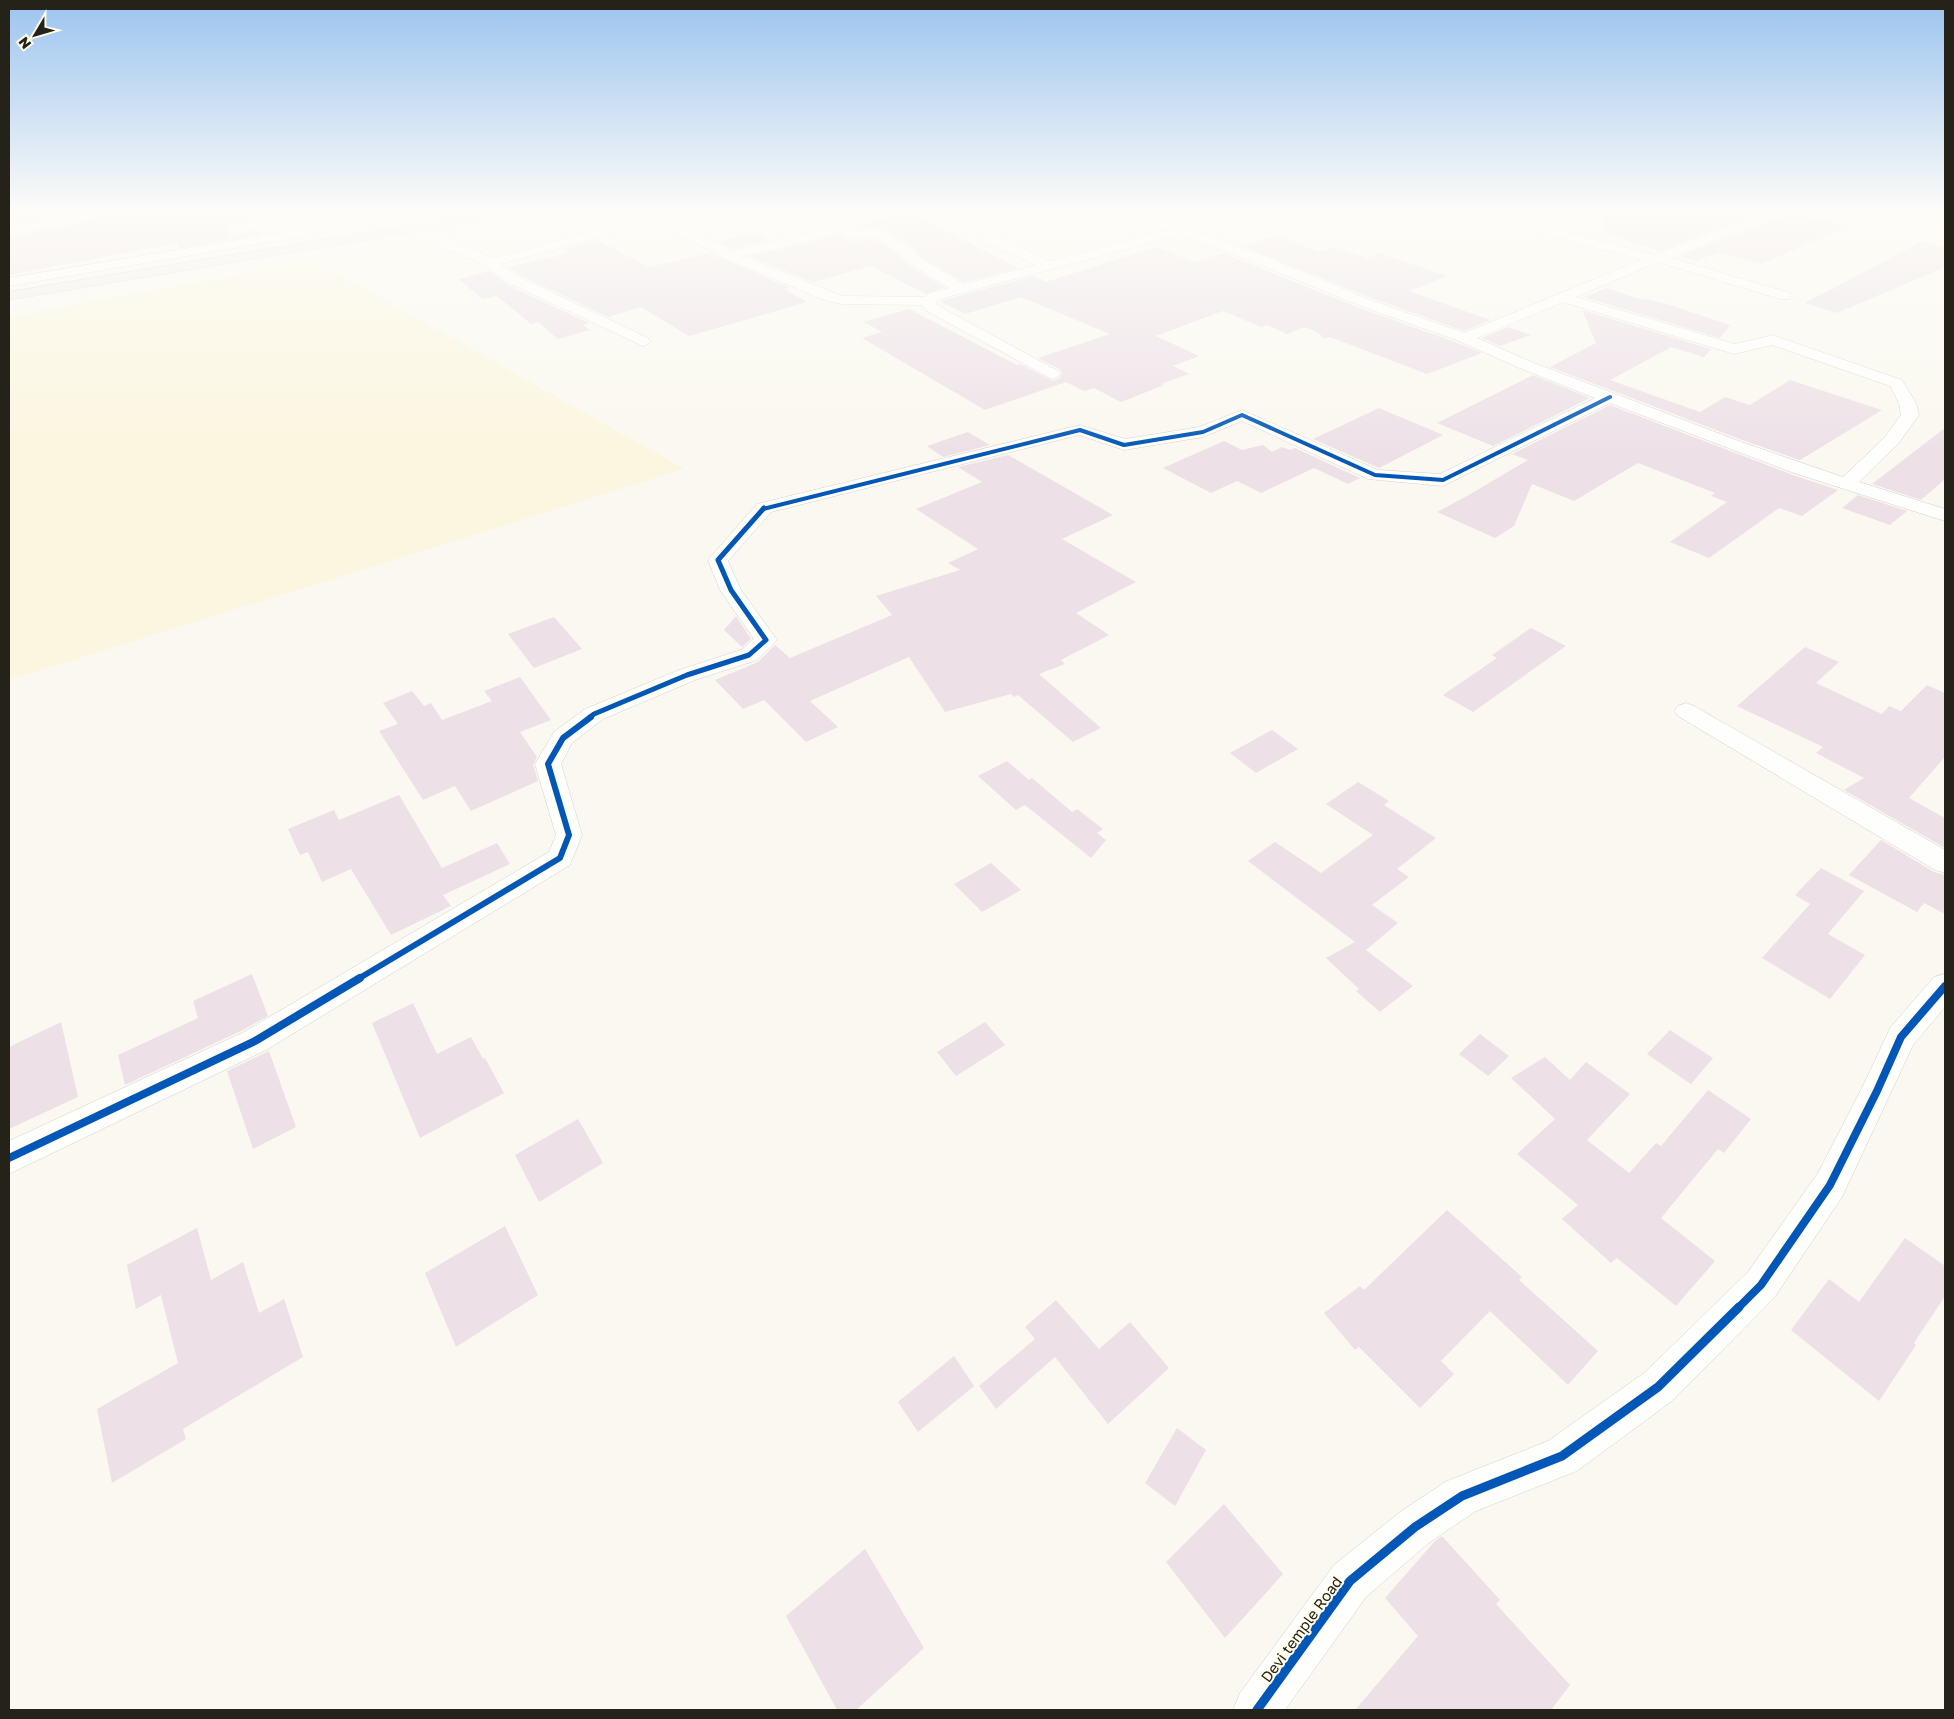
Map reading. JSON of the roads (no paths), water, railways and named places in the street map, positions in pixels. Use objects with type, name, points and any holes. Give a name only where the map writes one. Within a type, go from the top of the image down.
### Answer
[{"type":"highway","points":[[9,296],[44,290]]},
{"type":"street","points":[[535,290],[642,341]]},
{"type":"street","points":[[813,290],[842,300],[929,301],[935,296],[957,290]]},
{"type":"street","points":[[1334,290],[1464,338],[1610,398],[1738,447],[1846,484],[1945,514]]},
{"type":"street","points":[[1464,338],[1579,290]]},
{"type":"street","points":[[1765,290],[1785,296]]},
{"type":"street","points":[[1562,297],[1656,324],[1734,350],[1773,340],[1896,383],[1909,408],[1910,415],[1898,434],[1846,484]]},
{"type":"street","points":[[929,301],[930,307],[1052,374]]},
{"type":"street","points":[[9,1158],[255,1041],[560,858],[569,835],[548,764],[562,738],[594,714],[687,676],[749,655],[766,640],[731,590],[718,560],[764,508],[1080,430],[1124,445],[1203,432],[1242,415],[1375,475],[1443,480],[1610,398]]},
{"type":"street","points":[[1686,710],[1945,862]]},
{"type":"street","name":"Devi temple Road","points":[[1257,1710],[1350,1581],[1415,1528],[1462,1496],[1562,1456],[1658,1387],[1761,1284],[1830,1185],[1902,1036],[1945,986]]}]
